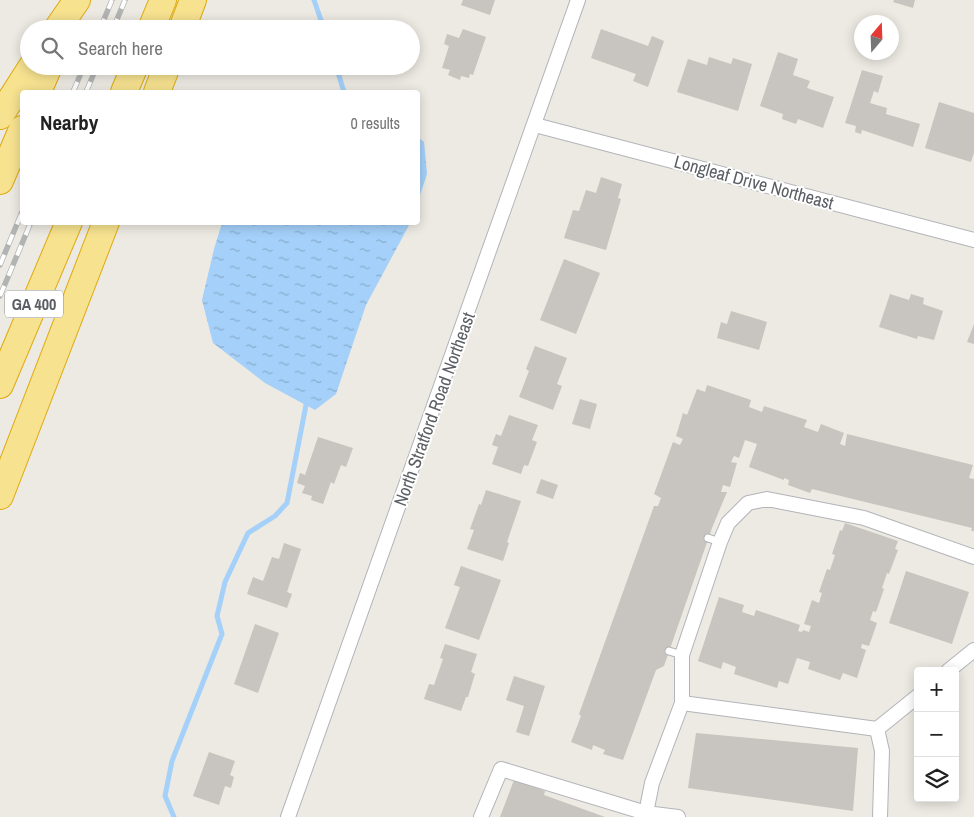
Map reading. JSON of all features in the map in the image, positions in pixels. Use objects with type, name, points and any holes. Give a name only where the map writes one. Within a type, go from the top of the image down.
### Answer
[{"type":"highway","points":[[64,20],[77,0]]},
{"type":"highway","points":[[69,20],[77,0]]},
{"type":"highway","points":[[155,20],[163,0]]},
{"type":"highway","points":[[185,20],[193,0]]},
{"type":"highway","points":[[0,116],[26,75]]},
{"type":"highway","points":[[39,90],[45,75]]},
{"type":"highway","points":[[125,90],[131,75]]},
{"type":"highway","points":[[158,90],[164,75]]},
{"type":"highway","points":[[0,182],[20,134]]},
{"type":"highway","name":"GA 400","points":[[0,385],[68,225]]},
{"type":"highway","points":[[0,496],[105,225]]},
{"type":"street","name":"North Stratford Road Northeast","points":[[288,817],[578,0]]},
{"type":"street","name":"Longleaf Drive Northeast","points":[[535,125],[974,240]]},
{"type":"street","points":[[646,814],[652,784],[682,703],[675,653],[714,540],[748,503],[767,499],[864,518],[974,557]]},
{"type":"street","points":[[953,667],[974,650]]},
{"type":"street","points":[[682,703],[877,729],[914,699]]},
{"type":"street","points":[[877,729],[882,751],[880,817]]},
{"type":"street","points":[[481,817],[501,769],[646,814],[678,817]]},
{"type":"water","points":[[420,139],[424,142],[427,174],[420,195]]},
{"type":"water","points":[[221,225],[409,225],[366,305],[336,394],[315,410],[265,383],[213,343],[202,300]]},
{"type":"building","points":[[463,0],[495,0],[490,15],[461,5]]},
{"type":"building","points":[[894,0],[915,0],[913,8],[893,2]]},
{"type":"building","points":[[463,29],[486,37],[473,75],[470,74],[469,78],[461,76],[460,80],[448,75],[450,70],[442,68],[449,46],[444,44],[447,34],[459,38]]},
{"type":"building","points":[[601,29],[648,46],[652,36],[664,41],[648,87],[633,81],[636,74],[591,58]]},
{"type":"building","points":[[778,52],[798,59],[793,75],[810,81],[807,88],[834,97],[823,128],[798,119],[796,124],[782,119],[783,114],[760,106]]},
{"type":"building","points":[[709,57],[731,64],[733,58],[752,64],[738,111],[677,92],[688,59],[707,65]]},
{"type":"building","points":[[862,70],[883,76],[878,93],[874,91],[870,103],[887,108],[886,114],[920,124],[913,147],[862,130],[861,134],[855,132],[856,126],[845,123]]},
{"type":"building","points":[[939,102],[974,113],[974,153],[971,162],[925,148]]},
{"type":"building","points":[[601,177],[622,184],[618,198],[621,199],[606,250],[564,238],[573,210],[579,211],[586,190],[596,193]]},
{"type":"building","points":[[564,259],[600,273],[576,334],[540,320]]},
{"type":"building","points":[[890,294],[909,300],[911,294],[924,298],[923,304],[943,311],[934,340],[918,336],[917,339],[879,327]]},
{"type":"building","points":[[731,311],[767,322],[759,350],[717,338],[721,322],[727,324]]},
{"type":"building","points":[[974,324],[974,344],[967,342]]},
{"type":"building","points":[[535,346],[567,358],[557,384],[562,386],[553,410],[519,397],[529,371],[526,369]]},
{"type":"building","points":[[707,385],[751,400],[749,407],[762,412],[764,406],[807,420],[804,427],[818,432],[821,424],[844,433],[840,444],[845,446],[847,434],[973,465],[969,478],[974,479],[974,531],[971,531],[972,528],[812,489],[810,493],[788,485],[789,480],[784,478],[784,480],[749,467],[757,444],[745,440],[739,458],[734,456],[731,462],[737,463],[730,487],[723,485],[721,492],[727,492],[712,528],[664,666],[656,670],[623,760],[603,754],[605,750],[593,745],[592,750],[571,742],[581,716],[579,714],[654,506],[658,506],[661,498],[654,494],[673,442],[680,445],[683,439],[676,436],[683,413],[687,415],[697,389],[705,392]]},
{"type":"building","points":[[580,399],[597,404],[590,429],[572,424]]},
{"type":"building","points":[[509,415],[538,425],[532,440],[537,442],[528,466],[524,465],[521,474],[492,464],[498,447],[492,445],[496,434],[501,436]]},
{"type":"building","points":[[318,437],[353,448],[346,467],[341,465],[334,484],[331,482],[323,504],[311,500],[312,496],[302,493],[305,486],[297,483],[300,473],[305,475]]},
{"type":"building","points":[[541,479],[558,485],[553,499],[536,493]]},
{"type":"building","points":[[486,490],[521,501],[507,542],[509,543],[503,561],[467,549],[474,530],[470,529]]},
{"type":"building","points":[[845,523],[898,541],[895,549],[898,550],[889,574],[887,573],[876,612],[873,611],[870,620],[877,623],[869,646],[862,644],[861,648],[866,650],[857,678],[843,673],[840,680],[808,669],[810,662],[797,658],[788,684],[779,681],[777,688],[734,674],[736,667],[723,662],[721,669],[698,661],[719,597],[744,605],[742,612],[754,616],[756,610],[800,625],[798,631],[809,632],[811,626],[804,624],[812,600],[819,603],[822,593],[819,592],[827,569],[830,570],[835,555],[832,554],[840,530],[842,531]]},
{"type":"building","points":[[284,543],[301,549],[287,592],[292,594],[287,608],[247,594],[253,577],[263,581],[272,557],[279,559]]},
{"type":"building","points":[[461,566],[501,580],[479,640],[445,628],[460,587],[454,585]]},
{"type":"building","points":[[906,571],[969,592],[952,644],[889,623]]},
{"type":"building","points":[[255,624],[279,633],[258,693],[234,684]]},
{"type":"building","points":[[445,644],[477,654],[471,672],[475,674],[468,697],[466,697],[461,711],[424,699],[429,684],[434,685],[443,659],[440,658]]},
{"type":"building","points":[[514,676],[545,686],[529,736],[516,732],[524,706],[506,700]]},
{"type":"building","points":[[696,733],[858,748],[853,811],[688,788]]},
{"type":"building","points":[[209,752],[235,761],[230,775],[234,777],[231,788],[225,786],[219,805],[193,796]]},
{"type":"building","points":[[514,780],[545,791],[544,795],[605,817],[500,817]]},
{"type":"waterway","points":[[314,0],[321,20]]},
{"type":"waterway","points":[[339,75],[343,90]]},
{"type":"waterway","points":[[174,817],[165,796],[172,761],[222,634],[217,616],[225,582],[248,533],[275,516],[287,503],[307,400]]},
{"type":"railway","points":[[104,20],[112,0]]},
{"type":"railway","points":[[117,20],[125,0]]},
{"type":"railway","points":[[74,90],[80,75]]},
{"type":"railway","points":[[87,90],[93,75]]},
{"type":"railway","points":[[0,265],[20,217]]},
{"type":"railway","points":[[0,296],[30,225]]}]
